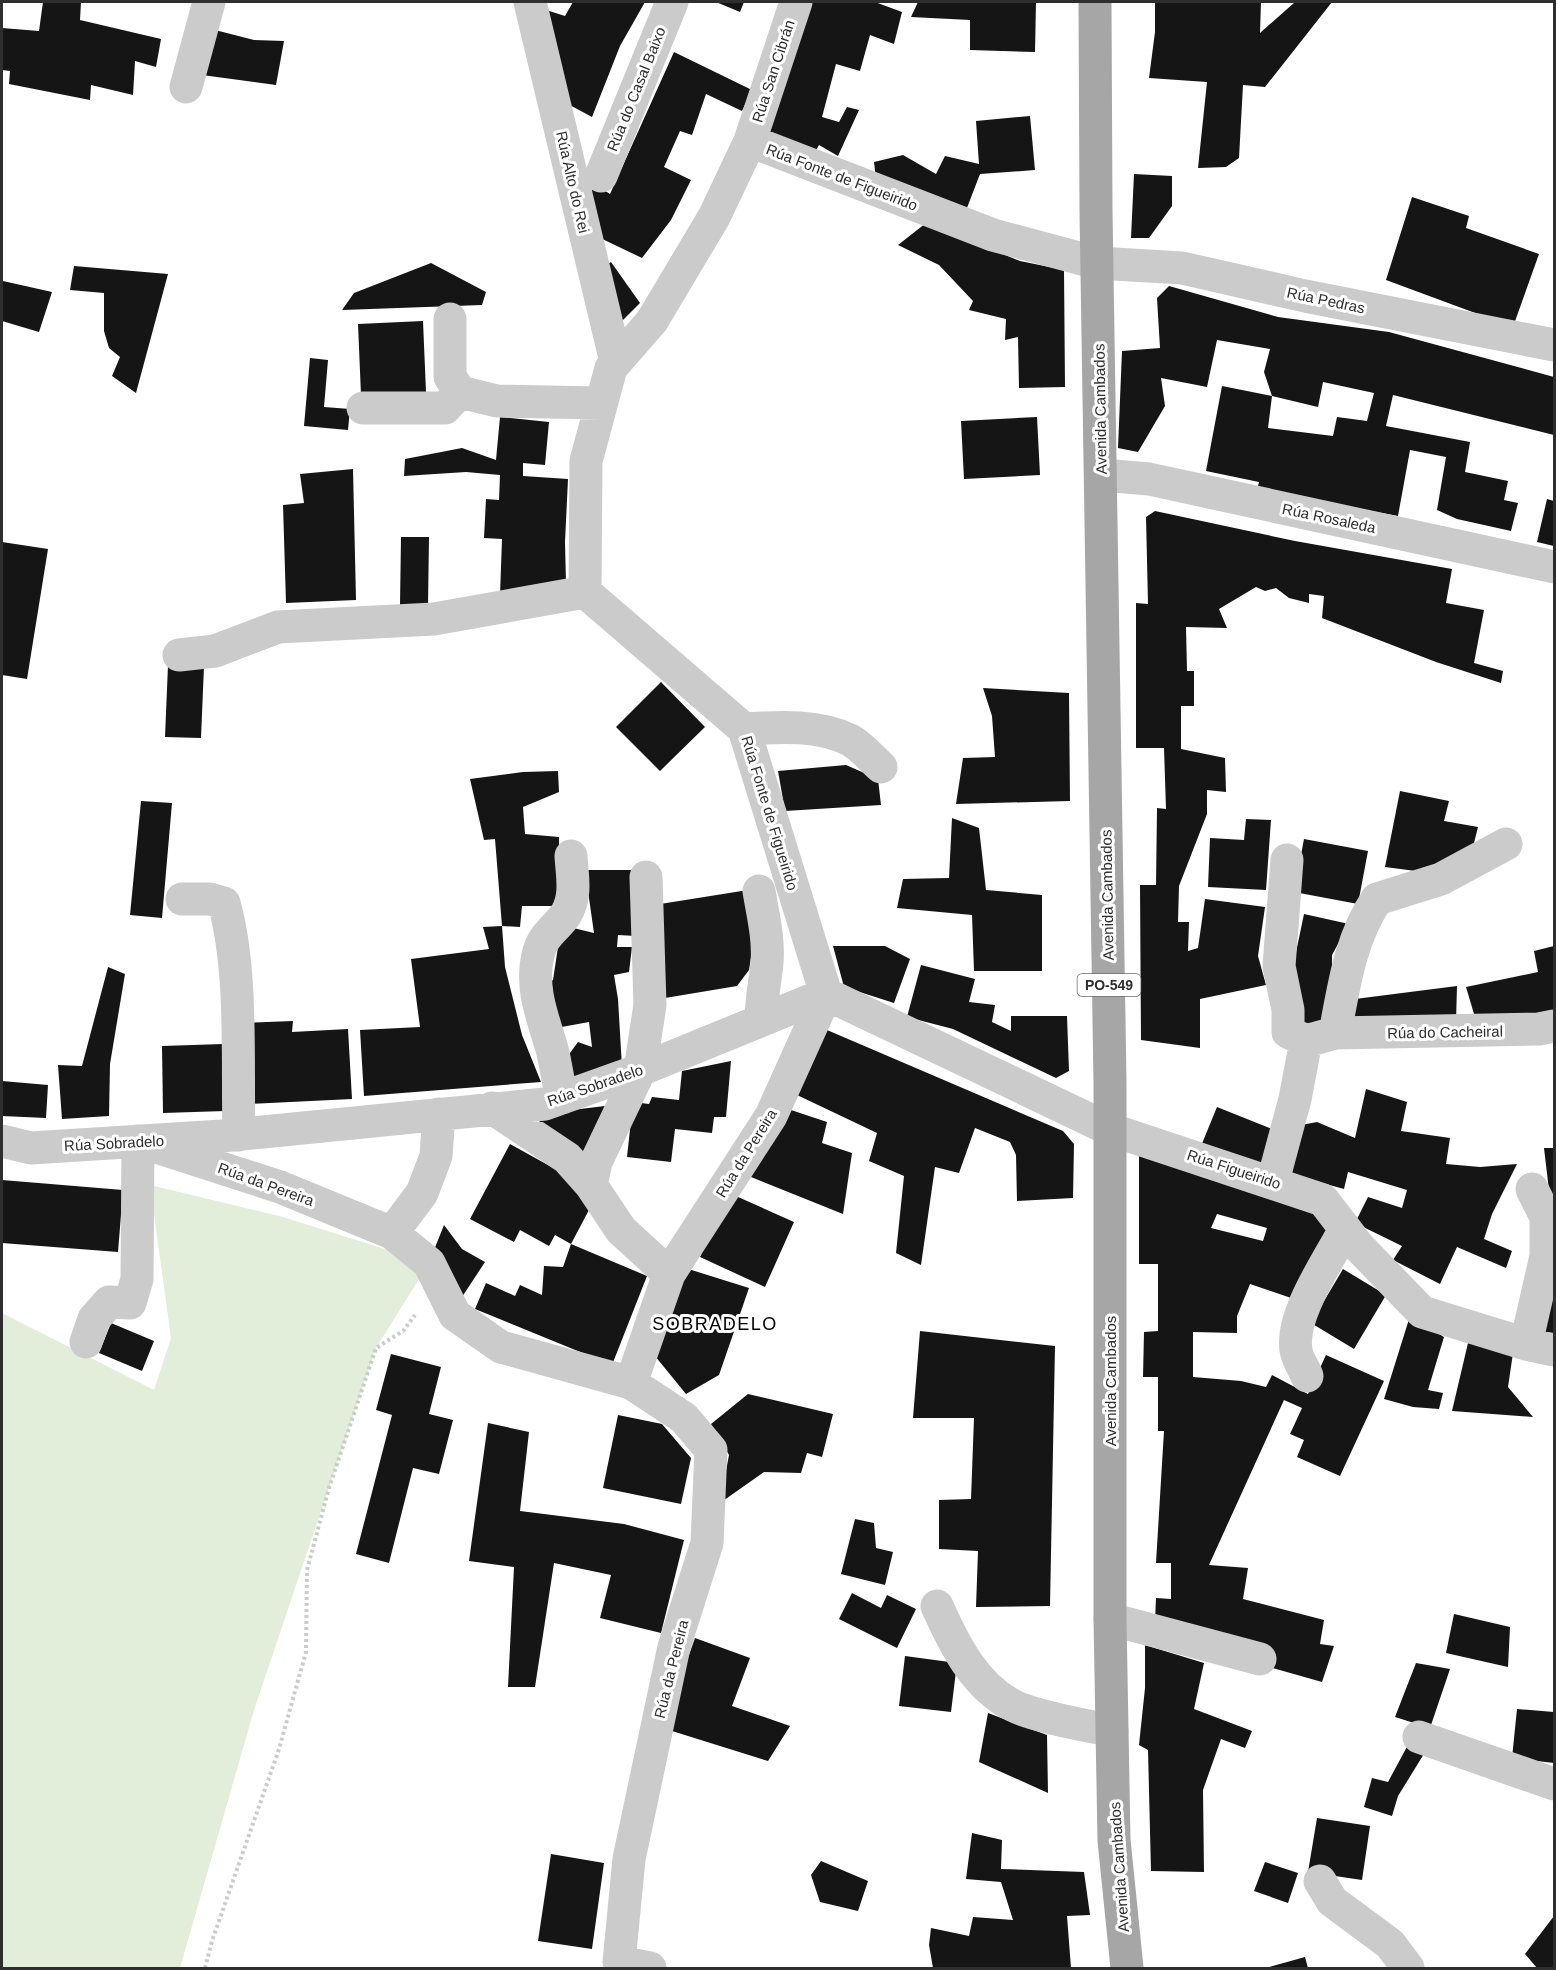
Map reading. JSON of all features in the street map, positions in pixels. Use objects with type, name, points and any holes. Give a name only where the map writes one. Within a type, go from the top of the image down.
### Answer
[{"type":"main road","name":"Avenida Cambados","points":[[1095,2],[1109,1129],[1110,1619],[1114,1840],[1127,1968]]},
{"type":"street","points":[[186,87],[209,2]]},
{"type":"street","name":"Rúa Alto do Rei","points":[[530,2],[616,362]]},
{"type":"street","name":"Rúa do Casal Baixo","points":[[601,176],[672,2]]},
{"type":"street","name":"Rúa San Cibrán","points":[[750,141],[796,2]]},
{"type":"street","name":"Rúa Fonte de Figueirido","points":[[826,994],[744,729],[585,592],[586,461],[610,368],[652,321],[714,217],[750,141],[993,235],[1097,263]]},
{"type":"street","name":"Rúa Pedras","points":[[1097,263],[1182,268],[1305,296],[1554,345]]},
{"type":"street","points":[[450,319],[450,377],[460,392],[497,401],[601,403]]},
{"type":"street","points":[[363,408],[445,408],[460,392]]},
{"type":"street","name":"Rúa Rosaleda","points":[[1102,475],[1149,479],[1554,567]]},
{"type":"street","points":[[179,655],[215,651],[278,627],[434,619],[585,592]]},
{"type":"street","points":[[744,729],[777,727],[824,730],[852,741],[881,767]]},
{"type":"street","points":[[1273,1182],[1295,1099],[1321,1037],[1362,921],[1377,899],[1441,879],[1506,844]]},
{"type":"street","points":[[562,1098],[536,988],[538,954],[549,930],[566,914],[573,895],[571,856]]},
{"type":"street","points":[[1287,860],[1279,966],[1288,1010],[1288,1032],[1321,1037]]},
{"type":"street","points":[[591,1185],[596,1162],[640,1070],[650,1005],[646,877]]},
{"type":"street","points":[[759,891],[765,924],[767,963],[761,993],[761,1020]]},
{"type":"street","points":[[182,899],[210,899],[224,903],[231,928],[235,965],[239,1134]]},
{"type":"street","points":[[826,994],[1109,1129]]},
{"type":"street","name":"Rúa Sobradelo","points":[[2,1142],[31,1148],[239,1134],[545,1104],[640,1070],[826,994]]},
{"type":"street","name":"Rúa da Pereira","points":[[631,1383],[669,1274],[771,1116],[826,994]]},
{"type":"street","name":"Rúa do Cacheiral","points":[[1321,1037],[1539,1029],[1554,1026]]},
{"type":"street","points":[[492,1108],[567,1158],[591,1185],[621,1230],[669,1274]]},
{"type":"street","points":[[392,1233],[422,1193],[436,1156],[439,1114]]},
{"type":"street","name":"Rúa Figueirido","points":[[1109,1129],[1323,1200],[1345,1229],[1422,1312],[1540,1347]]},
{"type":"street","points":[[86,1342],[94,1319],[109,1302],[130,1304],[137,1279],[138,1141]]},
{"type":"street","name":"Rúa da Pereira","points":[[138,1141],[280,1187],[392,1233],[429,1263],[455,1315],[501,1347],[631,1383],[684,1418],[711,1450],[707,1543],[674,1647],[628,1859],[628,1966]]},
{"type":"street","points":[[1532,1189],[1546,1217],[1540,1347]]},
{"type":"street","points":[[1307,1376],[1296,1351],[1296,1329],[1311,1294],[1345,1229]]},
{"type":"street","points":[[937,1606],[949,1634],[984,1686],[1015,1707],[1112,1731]]},
{"type":"street","points":[[1110,1619],[1260,1659]]},
{"type":"street","points":[[1419,1737],[1554,1784]]},
{"type":"street","points":[[1320,1881],[1332,1901],[1390,1944],[1408,1968]]},
{"type":"path","points":[[205,1968],[212,1941],[279,1749],[306,1652],[307,1570],[329,1488],[376,1347],[403,1331],[439,1283]]},
{"type":"green space","points":[[150,1185],[283,1217],[429,1263],[376,1348],[254,1710],[180,1968],[2,1968],[2,1313],[154,1390],[171,1338]]},
{"type":"building","points":[[43,2],[81,2],[80,20],[161,39],[156,67],[135,61],[133,95],[91,85],[90,100],[9,84],[10,71],[2,70],[2,28],[39,31]]},
{"type":"building","points":[[573,2],[645,2],[620,46],[592,117],[566,103],[543,9],[565,16]]},
{"type":"building","points":[[716,2],[744,2],[740,12]]},
{"type":"building","points":[[805,2],[875,2],[902,12],[894,44],[870,35],[860,71],[836,64],[822,117],[839,122],[847,107],[859,110],[838,156],[819,145],[812,157],[768,137]]},
{"type":"building","points":[[918,2],[1036,2],[1035,52],[970,50],[970,20],[911,17]]},
{"type":"building","points":[[1155,2],[1261,2],[1260,33],[1295,2],[1332,2],[1265,87],[1243,85],[1239,158],[1226,167],[1198,168],[1207,82],[1149,78],[1155,32]]},
{"type":"building","points":[[215,30],[254,40],[284,41],[276,85],[202,75]]},
{"type":"building","points":[[674,52],[752,90],[742,111],[706,94],[692,135],[680,131],[664,167],[691,180],[671,220],[642,258],[596,236],[585,178],[610,194]]},
{"type":"building","points":[[1030,116],[1035,170],[980,174],[965,213],[876,179],[874,162],[903,155],[936,174],[945,156],[979,164],[976,121]]},
{"type":"building","points":[[1134,174],[1172,176],[1172,206],[1149,238],[1131,238]]},
{"type":"building","points":[[1412,197],[1469,216],[1466,228],[1539,254],[1513,327],[1386,280]]},
{"type":"building","points":[[926,223],[1020,261],[1064,270],[1065,387],[1019,388],[1018,337],[1005,340],[1006,319],[969,310],[973,301],[939,265],[898,245]]},
{"type":"building","points":[[611,262],[640,303],[622,321],[603,267]]},
{"type":"building","points":[[431,263],[486,292],[482,305],[342,310],[354,293]]},
{"type":"building","points":[[74,266],[168,274],[136,393],[112,376],[120,357],[109,348],[104,331],[104,293],[70,290]]},
{"type":"building","points":[[3,281],[52,292],[39,332],[2,321]]},
{"type":"building","points":[[1169,286],[1278,317],[1389,332],[1554,377],[1554,435],[1393,395],[1386,426],[1470,442],[1465,472],[1508,481],[1504,500],[1518,503],[1511,531],[1457,519],[1437,510],[1446,457],[1410,450],[1398,516],[1257,490],[1259,482],[1206,471],[1222,386],[1272,396],[1264,372],[1270,349],[1217,340],[1207,387],[1161,378],[1165,406],[1138,452],[1118,448],[1122,351],[1160,348],[1157,298]],"holes":[[[1323,382],[1374,393],[1367,421],[1337,417],[1333,436],[1268,428],[1272,396],[1318,407]]]},
{"type":"building","points":[[423,321],[426,392],[361,395],[358,324]]},
{"type":"building","points":[[310,358],[328,360],[324,407],[350,409],[348,430],[304,426]]},
{"type":"building","points":[[500,417],[549,422],[545,465],[523,463],[523,476],[568,479],[566,584],[500,595],[502,539],[484,538],[486,499],[499,500],[500,475],[466,472],[404,476],[405,459],[462,448],[496,460]]},
{"type":"building","points":[[1037,417],[1040,475],[964,479],[961,421]]},
{"type":"building","points":[[353,469],[356,600],[286,603],[283,505],[304,503],[300,474]]},
{"type":"building","points":[[1547,499],[1554,501],[1554,546],[1537,542]]},
{"type":"building","points":[[1155,511],[1295,541],[1452,569],[1446,603],[1484,610],[1474,663],[1503,671],[1501,683],[1436,662],[1322,618],[1324,596],[1309,594],[1309,603],[1289,598],[1276,588],[1265,591],[1256,587],[1219,609],[1227,628],[1186,627],[1187,671],[1194,671],[1194,706],[1181,706],[1181,749],[1225,758],[1226,792],[1207,790],[1207,814],[1179,886],[1178,922],[1189,922],[1188,951],[1198,948],[1205,899],[1265,907],[1258,956],[1266,985],[1200,999],[1200,1048],[1141,1040],[1140,885],[1156,885],[1157,808],[1166,809],[1164,748],[1136,748],[1136,603],[1148,604],[1146,517]]},
{"type":"building","points":[[401,537],[429,537],[428,605],[400,605]]},
{"type":"building","points":[[2,542],[48,549],[27,679],[2,675]]},
{"type":"building","points":[[168,665],[204,666],[201,738],[165,737]]},
{"type":"building","points":[[661,682],[705,727],[660,771],[616,727]]},
{"type":"building","points":[[983,688],[1069,693],[1070,801],[956,804],[963,758],[995,757],[992,716]]},
{"type":"building","points":[[846,765],[878,779],[881,805],[785,811],[778,771]]},
{"type":"building","points":[[558,771],[559,792],[523,807],[525,834],[559,837],[560,906],[522,906],[520,927],[502,926],[495,839],[484,840],[470,779],[523,772]]},
{"type":"building","points":[[1400,791],[1449,801],[1444,821],[1478,827],[1471,855],[1431,873],[1385,867]]},
{"type":"building","points":[[141,801],[172,803],[162,918],[130,915]]},
{"type":"building","points":[[952,818],[979,828],[986,890],[1042,895],[1042,971],[974,971],[972,915],[897,908],[903,879],[949,878]]},
{"type":"building","points":[[1246,819],[1271,820],[1266,890],[1208,887],[1210,838],[1244,840]]},
{"type":"building","points":[[1304,839],[1368,851],[1358,904],[1294,892]]},
{"type":"building","points":[[585,870],[632,870],[636,936],[618,935],[617,947],[632,947],[629,972],[614,975],[618,999],[622,1067],[571,1083],[570,1053],[578,1042],[592,1047],[589,1022],[556,1028],[547,983],[553,980],[558,947],[565,926],[594,933]]},
{"type":"building","points":[[748,890],[754,938],[749,970],[737,986],[665,998],[654,905]]},
{"type":"building","points":[[1304,914],[1349,924],[1332,955],[1332,1003],[1326,1023],[1306,1030],[1290,981]]},
{"type":"building","points":[[502,926],[505,967],[522,1035],[541,1082],[364,1096],[360,1030],[420,1027],[411,959],[489,949],[483,927]]},
{"type":"building","points":[[833,946],[885,946],[910,959],[894,1003],[844,987]]},
{"type":"building","points":[[1554,946],[1554,1013],[1477,1024],[1466,987],[1538,972],[1534,951]]},
{"type":"building","points":[[921,965],[975,979],[969,1002],[995,1005],[992,1022],[1011,1031],[1011,1016],[1067,1016],[1069,1071],[1056,1078],[953,1029],[907,1017]]},
{"type":"building","points":[[108,967],[125,974],[110,1064],[109,1116],[62,1119],[58,1065],[82,1066]]},
{"type":"building","points":[[1457,986],[1456,1022],[1351,1022],[1355,999]]},
{"type":"building","points":[[293,1021],[292,1032],[348,1029],[352,1099],[247,1104],[244,1023]]},
{"type":"building","points":[[827,1030],[1063,1131],[1074,1144],[1073,1198],[1017,1201],[1016,1155],[1010,1142],[975,1128],[959,1173],[935,1167],[921,1265],[896,1253],[904,1176],[869,1161],[877,1133],[797,1095]]},
{"type":"building","points":[[223,1044],[225,1111],[163,1113],[162,1046]]},
{"type":"building","points":[[731,1061],[726,1117],[714,1117],[712,1133],[675,1129],[671,1162],[627,1157],[633,1102],[649,1104],[652,1097],[679,1100],[682,1071]]},
{"type":"building","points":[[2,1081],[48,1085],[46,1118],[2,1116]]},
{"type":"building","points":[[1366,1089],[1407,1102],[1401,1131],[1450,1138],[1446,1164],[1480,1167],[1517,1164],[1492,1214],[1484,1239],[1512,1251],[1506,1268],[1457,1247],[1440,1284],[1393,1260],[1402,1246],[1355,1223],[1368,1197],[1402,1208],[1407,1190],[1348,1172],[1344,1189],[1286,1173],[1296,1126],[1317,1122],[1355,1138]]},
{"type":"building","points":[[613,1105],[585,1156],[531,1115]]},
{"type":"building","points":[[1217,1107],[1277,1131],[1266,1167],[1201,1146]]},
{"type":"building","points":[[785,1108],[827,1122],[822,1143],[852,1153],[843,1214],[746,1175]]},
{"type":"building","points":[[510,1144],[566,1175],[590,1208],[571,1244],[555,1235],[549,1246],[520,1230],[514,1242],[470,1219]]},
{"type":"building","points":[[1544,1148],[1554,1148],[1554,1205],[1550,1199]]},
{"type":"building","points":[[1139,1153],[1306,1207],[1328,1226],[1294,1299],[1250,1284],[1237,1316],[1237,1333],[1193,1332],[1193,1377],[1241,1381],[1266,1387],[1272,1375],[1308,1394],[1326,1355],[1384,1381],[1340,1476],[1297,1457],[1304,1440],[1290,1434],[1302,1408],[1284,1400],[1209,1565],[1248,1568],[1243,1599],[1324,1620],[1320,1644],[1334,1646],[1322,1682],[1266,1666],[1155,1621],[1156,1598],[1171,1599],[1171,1563],[1156,1563],[1164,1431],[1158,1431],[1158,1377],[1143,1377],[1144,1332],[1158,1331],[1158,1264],[1139,1264]],"holes":[[[1217,1214],[1267,1228],[1263,1241],[1211,1228]]]},
{"type":"building","points":[[2,1180],[123,1190],[118,1252],[2,1243]]},
{"type":"building","points":[[729,1193],[794,1222],[765,1287],[700,1257]]},
{"type":"building","points":[[444,1225],[462,1249],[485,1262],[462,1297],[434,1250]]},
{"type":"building","points":[[571,1244],[647,1276],[612,1365],[475,1309],[486,1283],[515,1296],[520,1285],[542,1295],[544,1266],[563,1267]]},
{"type":"building","points":[[682,1267],[749,1288],[719,1375],[686,1394],[655,1356]]},
{"type":"building","points":[[1343,1269],[1386,1295],[1354,1349],[1311,1323]]},
{"type":"building","points":[[1554,1276],[1554,1340],[1539,1330]]},
{"type":"building","points":[[1410,1316],[1444,1337],[1428,1390],[1443,1393],[1439,1409],[1413,1407],[1384,1399]]},
{"type":"building","points":[[111,1323],[154,1341],[142,1371],[99,1353]]},
{"type":"building","points":[[920,1331],[1055,1346],[1050,1606],[976,1607],[978,1551],[939,1549],[939,1500],[971,1499],[974,1418],[913,1418]]},
{"type":"building","points":[[1468,1343],[1513,1353],[1508,1387],[1533,1417],[1452,1411]]},
{"type":"building","points":[[391,1354],[441,1367],[429,1414],[453,1420],[439,1474],[413,1468],[389,1563],[356,1554],[392,1415],[376,1410]]},
{"type":"building","points":[[748,1394],[833,1414],[822,1457],[807,1453],[801,1473],[764,1472],[720,1503],[729,1455],[711,1424]]},
{"type":"building","points":[[618,1415],[662,1424],[691,1458],[681,1504],[603,1488]]},
{"type":"building","points":[[488,1423],[529,1432],[520,1511],[624,1524],[684,1540],[661,1633],[600,1618],[611,1575],[554,1563],[535,1687],[508,1687],[514,1567],[469,1561]]},
{"type":"building","points":[[855,1519],[874,1523],[876,1548],[893,1552],[885,1585],[841,1574]]},
{"type":"building","points":[[852,1593],[881,1608],[887,1595],[916,1609],[897,1648],[839,1619]]},
{"type":"building","points":[[1454,1614],[1510,1627],[1508,1667],[1446,1653]]},
{"type":"building","points":[[695,1638],[750,1658],[732,1706],[790,1726],[768,1761],[672,1731],[678,1686]]},
{"type":"building","points":[[1145,1645],[1204,1663],[1194,1709],[1252,1731],[1245,1748],[1221,1739],[1203,1790],[1204,1872],[1151,1871],[1148,1750],[1139,1745],[1145,1688]]},
{"type":"building","points":[[905,1656],[957,1663],[951,1712],[899,1706]]},
{"type":"building","points":[[1416,1663],[1450,1669],[1430,1728],[1395,1717]]},
{"type":"building","points":[[1517,1709],[1554,1712],[1554,1763],[1512,1758]]},
{"type":"building","points":[[988,1713],[1047,1735],[1048,1793],[979,1762]]},
{"type":"building","points":[[1409,1743],[1427,1749],[1398,1796],[1392,1816],[1364,1807],[1372,1778],[1388,1782]]},
{"type":"building","points":[[1317,1818],[1370,1826],[1362,1880],[1308,1872]]},
{"type":"building","points":[[972,1833],[1002,1840],[1001,1869],[1084,1872],[1090,1915],[1067,1916],[1071,1968],[933,1968],[929,1945],[931,1928],[969,1936],[973,1917],[1013,1920],[1001,1882],[966,1879]]},
{"type":"building","points":[[551,1854],[604,1863],[592,1949],[538,1941]]},
{"type":"building","points":[[821,1861],[868,1881],[858,1911],[820,1902],[811,1875]]},
{"type":"building","points":[[1265,1862],[1298,1873],[1288,1903],[1254,1891]]},
{"type":"building","points":[[1554,1916],[1554,1968],[1537,1968],[1525,1954]]},
{"type":"building","points":[[1305,1957],[1308,1968],[1266,1968]]},
{"type":"district","name":"SOBRADELO","points":[[715,1324]]}]
